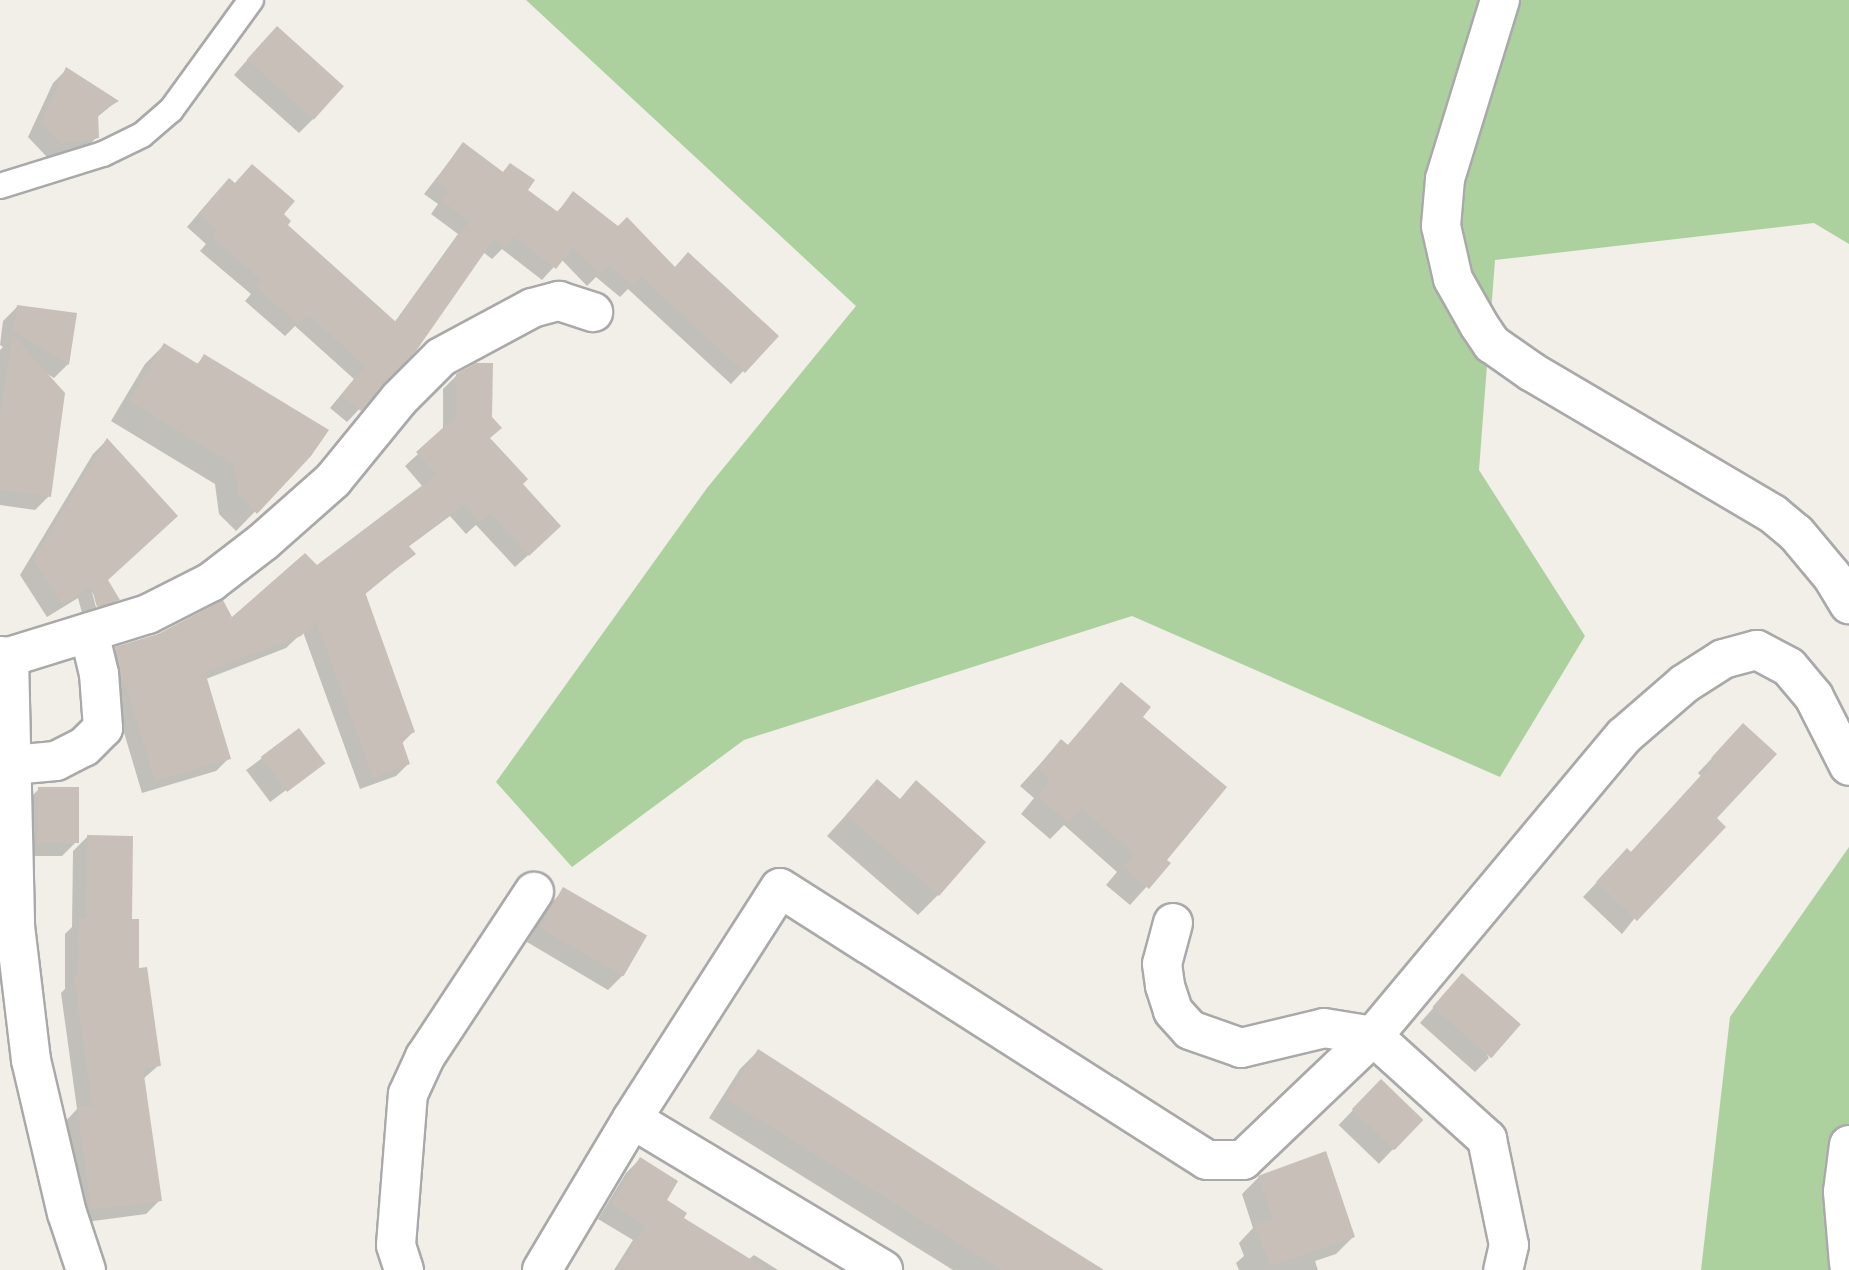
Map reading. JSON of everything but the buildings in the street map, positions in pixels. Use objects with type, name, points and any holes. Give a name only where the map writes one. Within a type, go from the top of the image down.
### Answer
[{"type":"street","points":[[1500,0],[1445,179],[1441,226],[1453,279],[1479,325],[1492,344],[1532,372],[1773,514],[1796,533],[1832,576],[1849,604]]},
{"type":"street","points":[[86,1270],[68,1213],[31,1060],[8,926],[12,765],[4,656],[89,632],[177,602],[211,582],[263,542],[333,480],[399,399],[440,356],[532,308],[559,301],[593,312]]},
{"type":"street","points":[[12,765],[56,761],[84,747],[103,728],[99,674],[89,632]]},
{"type":"street","points":[[542,1270],[632,1119],[780,888],[1208,1160],[1243,1160],[1373,1036],[1624,736],[1684,684],[1723,659],[1757,650],[1789,667],[1814,697],[1849,766]]},
{"type":"street","points":[[404,1270],[397,1245],[408,1094],[425,1056],[534,892]]},
{"type":"street","points":[[1173,923],[1162,964],[1165,986],[1173,1011],[1190,1030],[1241,1048],[1324,1028],[1373,1036],[1487,1139],[1509,1245],[1503,1270]]},
{"type":"street","points":[[632,1119],[883,1270]]},
{"type":"street","points":[[1849,1145],[1843,1192],[1849,1264]]},
{"type":"lane","points":[[0,186],[103,154],[142,135],[171,110],[251,0]]},
{"type":"green space","points":[[526,0],[1849,0],[1849,244],[1814,223],[1495,260],[1479,470],[1585,636],[1500,777],[1132,616],[744,740],[572,867],[496,782],[707,488],[856,306]]},
{"type":"green space","points":[[1849,847],[1849,1270],[1701,1270],[1730,1017]]}]
